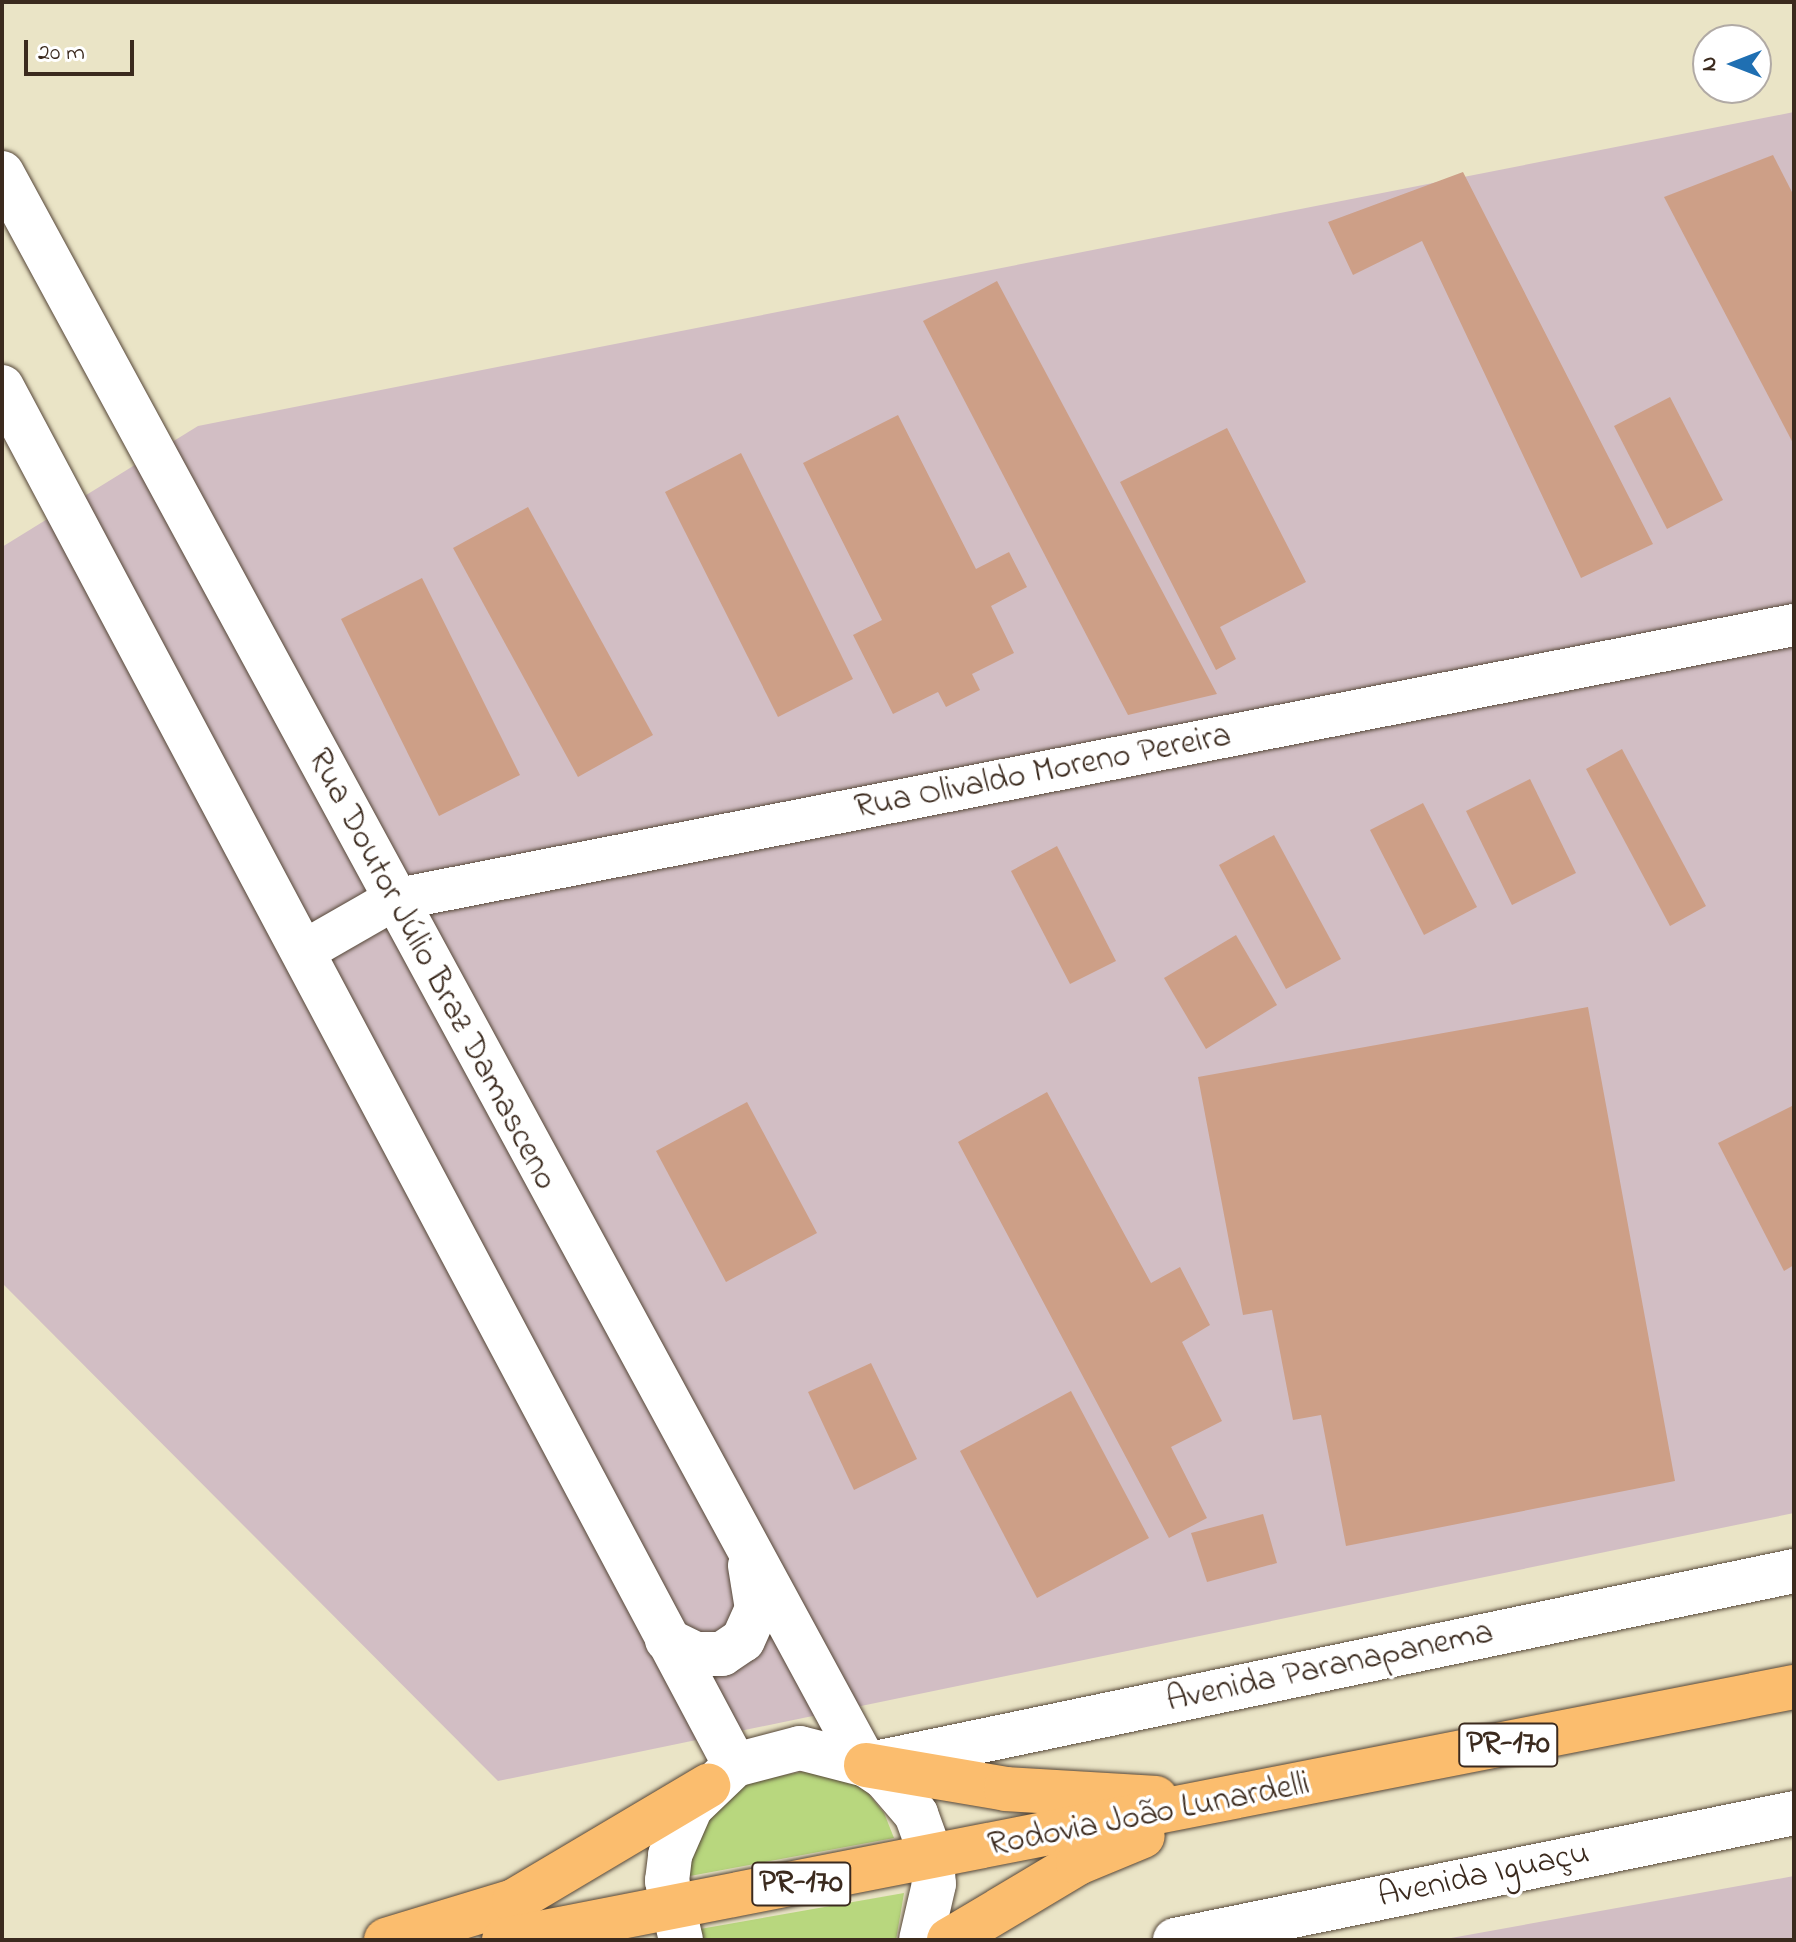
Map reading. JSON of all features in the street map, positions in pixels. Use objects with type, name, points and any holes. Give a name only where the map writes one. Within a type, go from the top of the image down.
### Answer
[{"type":"highway","name":"Rodovia João Lunardelli","points":[[504,1940],[676,1924],[932,1858],[1794,1687]]},
{"type":"highway","points":[[866,1765],[1006,1789],[1222,1802]]},
{"type":"highway","points":[[386,1940],[514,1901],[721,1776]]},
{"type":"highway","points":[[949,1940],[1078,1863],[1222,1802]]},
{"type":"street","name":"Rua Doutor Júlio Braz Damasceno","points":[[2,173],[393,900],[866,1765]]},
{"type":"street","points":[[2,387],[667,1640],[721,1776]]},
{"type":"street","name":"Rua Olivaldo Moreno Pereira","points":[[304,951],[393,900],[1794,625]]},
{"type":"street","points":[[667,1640],[696,1654],[722,1654],[743,1640],[757,1609],[747,1552]]},
{"type":"street","name":"Avenida Paranapanema","points":[[866,1765],[1794,1571]]},
{"type":"street","points":[[676,1924],[670,1855],[691,1807],[721,1776],[800,1748],[866,1765],[885,1778],[916,1814],[932,1858],[931,1910],[921,1940]]},
{"type":"street","name":"Avenida Iguaçu","points":[[1175,1940],[1794,1813]]},
{"type":"shaded area","points":[[1794,112],[1794,1513],[498,1781],[2,1283],[2,547],[198,426]]},
{"type":"shaded area","points":[[1794,1876],[1794,1940],[1440,1940]]},
{"type":"green space","points":[[806,1771],[842,1776],[866,1791],[884,1813],[894,1838],[690,1876],[688,1850],[723,1796],[752,1781]]},
{"type":"green space","points":[[904,1893],[896,1940],[703,1940],[700,1929]]},
{"type":"building","points":[[1773,155],[1794,196],[1794,445],[1664,197]]},
{"type":"building","points":[[1463,172],[1653,544],[1581,578],[1422,241],[1353,275],[1328,222]]},
{"type":"building","points":[[997,281],[1217,694],[1128,715],[923,321]]},
{"type":"building","points":[[1670,397],[1723,500],[1667,529],[1614,426]]},
{"type":"building","points":[[898,415],[976,569],[1009,552],[1027,587],[991,606],[1014,653],[972,674],[980,690],[946,707],[938,692],[893,714],[853,635],[882,620],[803,463]]},
{"type":"building","points":[[1227,428],[1306,582],[1220,627],[1236,659],[1216,670],[1120,482]]},
{"type":"building","points":[[741,453],[853,679],[778,717],[665,492]]},
{"type":"building","points":[[528,507],[653,735],[578,777],[453,548]]},
{"type":"building","points":[[422,578],[520,775],[439,816],[341,619]]},
{"type":"building","points":[[1622,749],[1706,906],[1670,926],[1586,769]]},
{"type":"building","points":[[1530,779],[1576,873],[1512,905],[1466,811]]},
{"type":"building","points":[[1423,803],[1477,907],[1424,935],[1370,830]]},
{"type":"building","points":[[1274,835],[1341,959],[1286,989],[1219,865]]},
{"type":"building","points":[[1057,846],[1116,961],[1070,984],[1011,871]]},
{"type":"building","points":[[1236,935],[1277,1005],[1206,1049],[1164,978]]},
{"type":"building","points":[[1588,1007],[1675,1481],[1346,1546],[1321,1415],[1293,1420],[1272,1310],[1243,1315],[1198,1077]]},
{"type":"building","points":[[1047,1092],[1151,1283],[1180,1267],[1210,1325],[1182,1342],[1222,1421],[1171,1447],[1207,1518],[1169,1538],[958,1142]]},
{"type":"building","points":[[747,1102],[817,1233],[726,1282],[656,1151]]},
{"type":"building","points":[[1794,1105],[1794,1265],[1784,1271],[1718,1143]]},
{"type":"building","points":[[871,1363],[917,1459],[854,1490],[808,1392]]},
{"type":"building","points":[[1071,1391],[1149,1538],[1037,1598],[960,1451]]},
{"type":"building","points":[[1263,1514],[1277,1563],[1207,1582],[1191,1533]]}]
